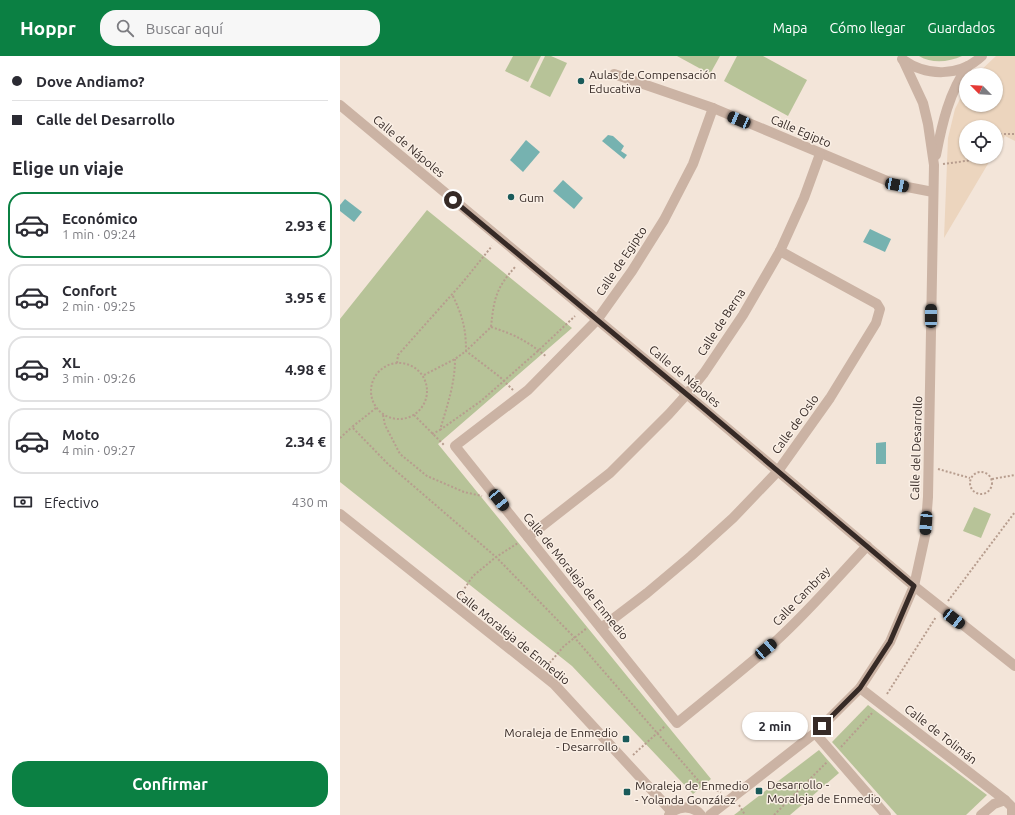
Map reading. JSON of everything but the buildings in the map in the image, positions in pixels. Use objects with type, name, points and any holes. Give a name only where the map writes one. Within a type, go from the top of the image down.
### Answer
[{"type":"street","points":[[902,58],[922,70],[937,73],[953,72],[968,66],[982,56]]},
{"type":"street","name":"Calle del Desarrollo","points":[[902,58],[923,103],[928,124],[934,165]]},
{"type":"street","name":"Calle del Desarrollo","points":[[710,815],[815,733],[860,688],[890,642],[914,586],[926,536],[929,466],[934,165],[938,142],[952,96],[960,78],[968,66]]},
{"type":"street","name":"Calle Egipto","points":[[614,74],[712,108],[897,185],[933,192]]},
{"type":"street","name":"Calle de Nápoles","points":[[340,106],[687,394],[941,609],[1015,666]]},
{"type":"street","name":"Calle de Egipto","points":[[455,446],[528,390],[597,320],[632,271],[664,220],[693,164],[712,108]]},
{"type":"street","name":"Calle de Berna","points":[[528,537],[610,473],[687,394],[704,373],[743,315],[780,251],[804,198],[820,154]]},
{"type":"street","name":"Calle de Oslo","points":[[598,624],[647,594],[733,518],[778,471],[830,398],[876,324],[880,309],[872,300],[780,251]]},
{"type":"street","name":"Calle de Moraleja de Enmedio","points":[[455,446],[675,721]]},
{"type":"street","name":"Calle Moraleja de Enmedio","points":[[340,514],[554,684],[671,814]]},
{"type":"street","name":"Calle Cambray","points":[[675,721],[726,684],[776,640],[822,596],[867,546]]},
{"type":"street","name":"Calle de Tolimán","points":[[860,688],[1011,805]]},
{"type":"street","points":[[815,733],[886,815]]},
{"type":"street","points":[[981,815],[994,804],[1011,805]]},
{"type":"street","points":[[671,814],[678,808],[686,807],[694,808],[701,815]]},
{"type":"path","points":[[1003,134],[1015,134]]},
{"type":"path","points":[[934,165],[959,162]]},
{"type":"path","points":[[397,363],[398,355],[499,238]]},
{"type":"path","points":[[423,375],[455,360],[491,327],[493,303],[500,286],[524,258]]},
{"type":"path","points":[[452,294],[462,315],[466,336],[466,351]]},
{"type":"path","points":[[432,434],[481,401],[539,350],[583,308]]},
{"type":"path","points":[[491,327],[512,334],[532,344],[554,363]]},
{"type":"path","points":[[466,351],[504,381],[520,396]]},
{"type":"path","points":[[440,430],[455,376],[455,360]]},
{"type":"path","points":[[397,363],[412,366],[423,375],[428,392],[424,404],[419,412],[402,419],[392,419],[383,415],[376,408],[372,399],[371,389],[372,383],[377,374],[384,368],[397,363]]},
{"type":"path","points":[[340,438],[376,408]]},
{"type":"path","points":[[383,415],[385,425],[400,454],[427,476],[464,492],[499,500]]},
{"type":"path","points":[[414,415],[448,449],[455,446]]},
{"type":"path","points":[[352,427],[388,464],[496,557],[574,637],[702,786],[735,796]]},
{"type":"path","points":[[929,466],[970,478]]},
{"type":"path","points":[[982,472],[988,474],[992,479],[992,486],[989,492],[983,495],[976,494],[971,490],[969,484],[970,478],[975,473],[982,472]]},
{"type":"path","points":[[992,479],[1015,475]]},
{"type":"path","points":[[774,815],[881,704],[941,609],[1015,512]]},
{"type":"path","points":[[453,605],[473,576],[496,557],[528,537]]},
{"type":"path","points":[[541,674],[564,646],[574,637],[598,624]]},
{"type":"path","points":[[625,763],[656,733],[675,721]]},
{"type":"green space","points":[[513,56],[541,56],[528,82],[505,71]]},
{"type":"green space","points":[[545,56],[551,56],[567,63],[550,97],[530,87]]},
{"type":"green space","points":[[677,56],[720,56],[710,74]]},
{"type":"green space","points":[[737,56],[763,56],[807,80],[788,116],[724,81]]},
{"type":"green space","points":[[919,56],[962,56],[952,60],[935,61],[924,59]]},
{"type":"green space","points":[[427,210],[572,328],[438,444],[711,779],[693,794],[572,666],[340,482],[340,319]]},
{"type":"green space","points":[[974,507],[991,514],[981,538],[963,531]]},
{"type":"green space","points":[[868,705],[987,795],[966,815],[897,815],[832,742]]},
{"type":"green space","points":[[819,750],[839,773],[790,815],[734,815]]},
{"type":"shaded area","points":[[996,56],[1015,56],[1015,141],[1005,136],[1003,139],[1003,120],[959,120],[959,164],[988,164],[944,238],[948,138],[955,109],[959,101],[959,112],[1003,112],[1003,68],[983,68]]},
{"type":"water","points":[[608,135],[613,136],[624,146],[621,151],[627,155],[624,159],[602,141]]},
{"type":"water","points":[[526,140],[540,152],[523,172],[510,160]]},
{"type":"water","points":[[563,180],[583,198],[574,209],[553,191]]},
{"type":"water","points":[[345,199],[362,212],[354,222],[340,211],[340,205]]},
{"type":"water","points":[[870,229],[891,239],[885,252],[863,242]]},
{"type":"water","points":[[886,442],[886,464],[876,464],[876,443]]},
{"type":"place","name":"Aulas de Compensación Educativa","points":[[581,81]]},
{"type":"place","name":"Gum","points":[[511,197]]},
{"type":"place","name":"Moraleja de Enmedio - Desarrollo","points":[[626,739]]},
{"type":"place","name":"Desarrollo - Moraleja de Enmedio","points":[[759,791]]},
{"type":"place","name":"Moraleja de Enmedio - Yolanda González","points":[[627,792]]},
{"type":"route","points":[[453,200],[914,586],[890,642],[860,688],[822,726]]}]
